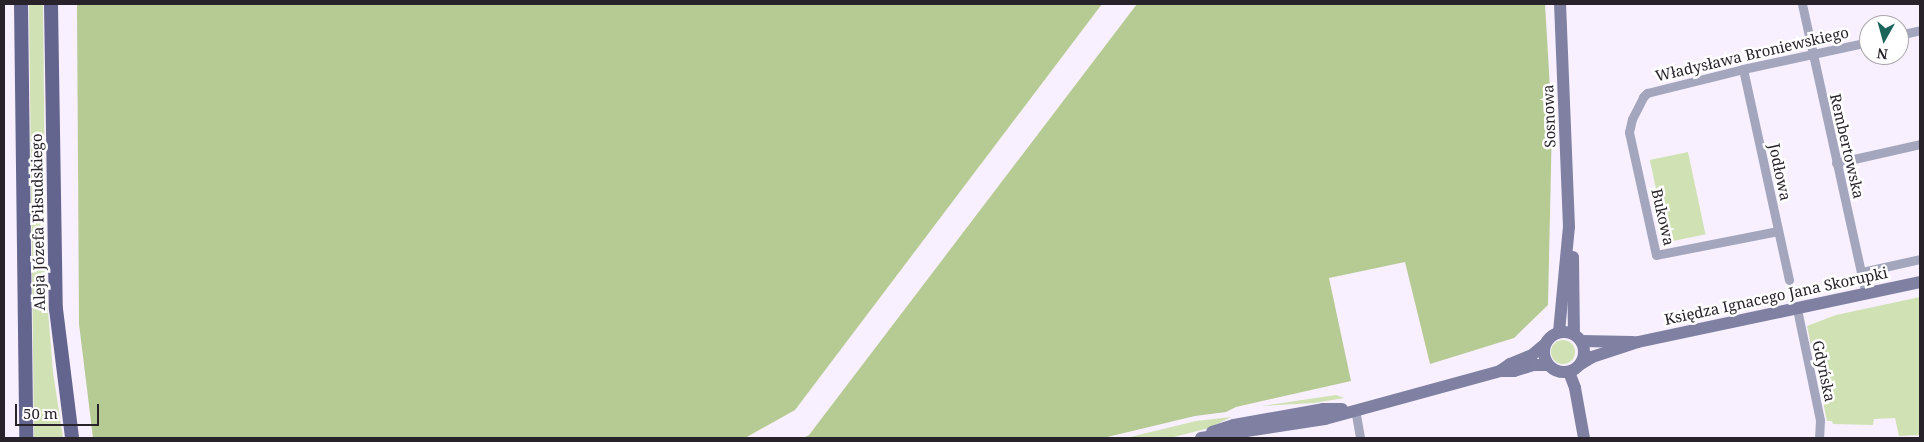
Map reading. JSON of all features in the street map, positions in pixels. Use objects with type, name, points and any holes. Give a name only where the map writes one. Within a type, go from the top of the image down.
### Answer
[{"type":"main road","name":"Aleja Józefa Piłsudskiego","points":[[21,4],[26,438]]},
{"type":"main road","name":"Aleja Józefa Piłsudskiego","points":[[51,4],[56,309],[72,438]]},
{"type":"main road","name":"Sosnowa","points":[[1560,4],[1569,227],[1573,251],[1578,338]]},
{"type":"main road","name":"Sosnowa","points":[[1559,332],[1569,227]]},
{"type":"main road","name":"Księdza Ignacego Jana Skorupki","points":[[1581,364],[1592,357],[1638,342],[1920,282]]},
{"type":"main road","points":[[1500,371],[1510,364],[1532,355],[1552,335],[1559,332],[1578,338],[1585,352],[1581,364],[1569,372],[1556,371],[1548,365],[1544,356],[1545,344]]},
{"type":"main road","name":"Księdza Ignacego Jana Skorupki","points":[[1578,338],[1638,342]]},
{"type":"main road","points":[[1202,438],[1325,419],[1355,409],[1429,392],[1500,371],[1514,371],[1539,365],[1548,365]]},
{"type":"main road","points":[[1569,372],[1584,438]]},
{"type":"main road","points":[[1194,438],[1241,424],[1323,410],[1355,409]]},
{"type":"street","name":"Rembertowska","points":[[1802,4],[1866,294]]},
{"type":"street","name":"Władysława Broniewskiego","points":[[1631,123],[1640,101],[1647,93],[1744,68],[1859,44]]},
{"type":"street","name":"Jodłowa","points":[[1744,68],[1789,280]]},
{"type":"street","name":"Bukowa","points":[[1631,123],[1629,132],[1656,256],[1778,231]]},
{"type":"street","points":[[1836,162],[1920,144]]},
{"type":"street","name":"Księdza Ignacego Jana Skorupki","points":[[1862,272],[1920,259]]},
{"type":"street","name":"Gdyńska","points":[[1796,309],[1820,420],[1820,438]]},
{"type":"street","points":[[1355,409],[1360,438]]},
{"type":"green space","points":[[29,4],[43,4],[46,287],[53,372],[63,438],[34,438]]},
{"type":"green space","points":[[77,4],[1102,4],[795,410],[745,438],[93,438],[79,324]]},
{"type":"green space","points":[[1137,4],[1545,4],[1552,122],[1548,305],[1514,338],[1430,364],[1405,262],[1329,278],[1351,381],[1236,407],[1226,412],[1195,416],[1103,438],[803,438],[809,435]]},
{"type":"green space","points":[[1688,152],[1705,234],[1667,242],[1650,160]]},
{"type":"green space","points":[[1920,297],[1920,435],[1899,436],[1895,418],[1874,419],[1873,425],[1833,424],[1832,421],[1827,421],[1807,326],[1836,315]]},
{"type":"green space","points":[[1563,340],[1572,343],[1575,352],[1572,361],[1563,364],[1554,361],[1551,352],[1554,343]]},
{"type":"green space","points":[[1336,395],[1344,398],[1314,403],[1261,406]]},
{"type":"green space","points":[[1231,417],[1209,428],[1170,438],[1126,438],[1196,421]]}]
